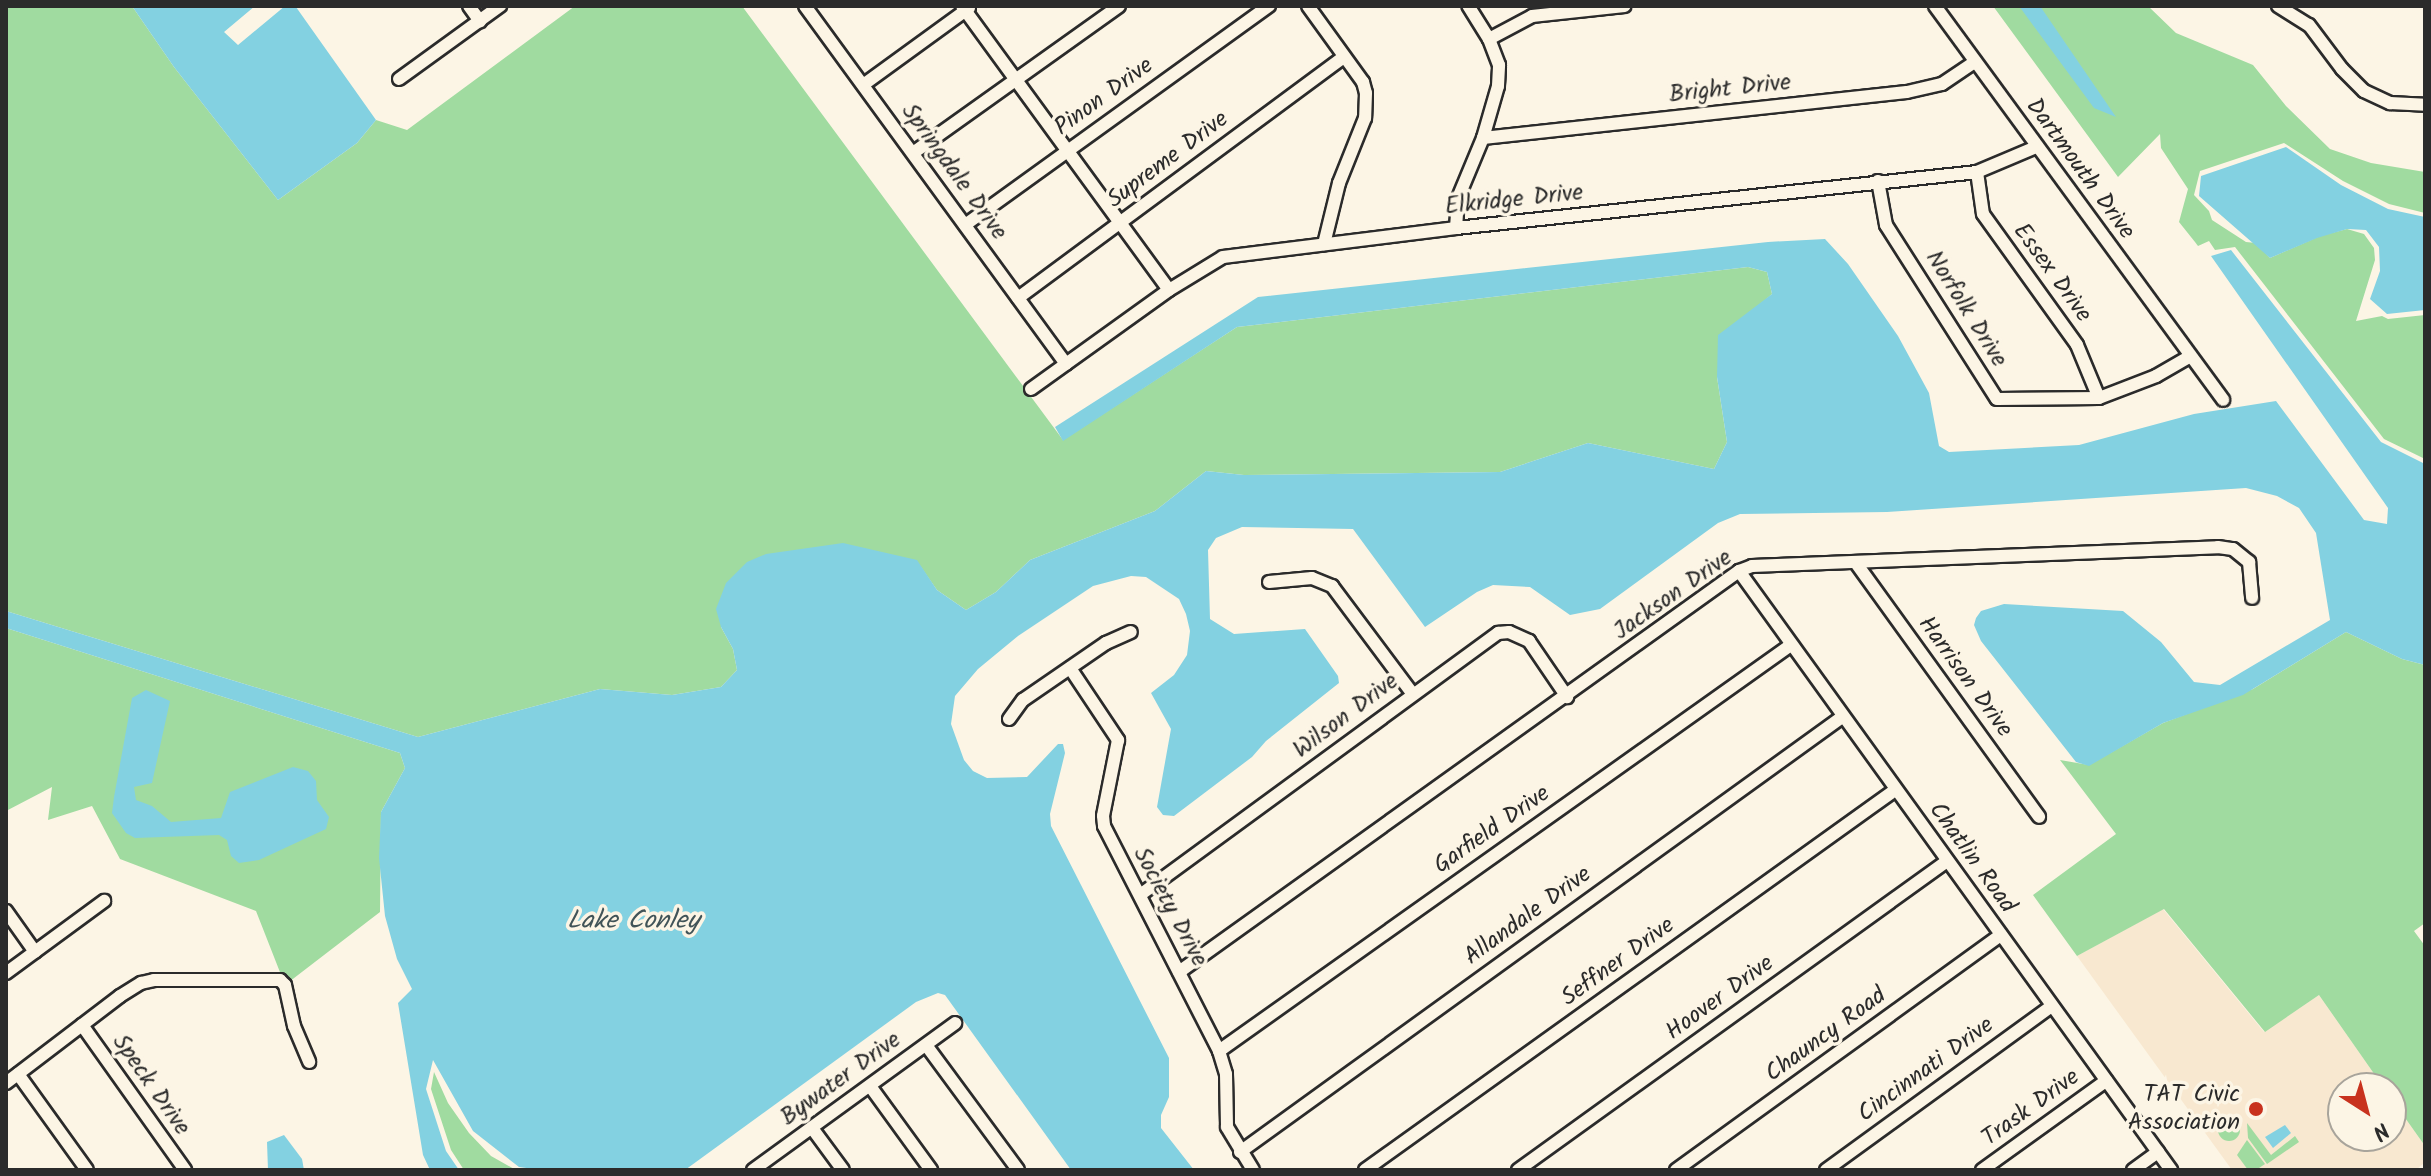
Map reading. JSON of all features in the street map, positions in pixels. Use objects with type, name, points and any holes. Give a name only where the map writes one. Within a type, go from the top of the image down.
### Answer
[{"type":"street","points":[[469,6],[480,21]]},
{"type":"street","points":[[399,79],[500,6]]},
{"type":"street","points":[[809,10],[824,6]]},
{"type":"street","points":[[913,153],[1119,6]]},
{"type":"street","name":"Pinon Drive","points":[[965,225],[1269,6]]},
{"type":"street","points":[[1308,6],[1363,82],[1365,118],[1339,183],[1324,244]]},
{"type":"street","points":[[1456,228],[1458,198],[1483,138],[1498,86],[1499,65],[1489,39],[1468,6]]},
{"type":"street","points":[[1489,39],[1532,16],[1624,6]]},
{"type":"street","name":"Dartmouth Drive","points":[[1935,6],[2190,356]]},
{"type":"street","points":[[2278,6],[2309,25],[2342,69],[2364,91],[2390,103],[2425,105]]},
{"type":"street","points":[[863,85],[966,8],[1169,290]]},
{"type":"street","name":"Springdale Drive","points":[[809,10],[1066,364]]},
{"type":"street","name":"Supreme Drive","points":[[1018,298],[1344,57]]},
{"type":"street","name":"Bright Drive","points":[[1483,138],[1907,92],[1942,84],[1975,62]]},
{"type":"street","name":"Elkridge Drive","points":[[1031,389],[1169,290],[1223,257],[1456,228],[1977,172],[2036,147]]},
{"type":"street","name":"Essex Drive","points":[[1977,172],[1983,214],[2077,345],[2099,398]]},
{"type":"street","name":"Norfolk Drive","points":[[1878,181],[1886,225],[1997,399],[2099,398],[2156,376],[2190,356]]},
{"type":"street","points":[[2190,356],[2223,400]]},
{"type":"street","name":"Jackson Drive","points":[[1179,972],[1739,571],[1762,564],[1856,563],[2218,547],[2233,549],[2249,562],[2252,598]]},
{"type":"street","name":"Harrison Drive","points":[[1856,563],[2039,817]]},
{"type":"street","name":"Chatlin Road","points":[[1739,571],[2171,1170]]},
{"type":"street","points":[[1269,582],[1312,578],[1332,586],[1412,693]]},
{"type":"street","points":[[1009,719],[1023,700],[1106,643],[1131,632]]},
{"type":"street","name":"Wilson Drive","points":[[1140,895],[1498,633],[1509,632],[1529,641],[1567,697]]},
{"type":"street","name":"Garfield Drive","points":[[1219,1051],[1791,645]]},
{"type":"street","name":"Society Drive","points":[[1070,668],[1118,740],[1104,826],[1219,1051],[1226,1074],[1227,1127],[1253,1170]]},
{"type":"street","name":"Allandale Drive","points":[[1240,1152],[1842,717]]},
{"type":"street","name":"Seffner Drive","points":[[1365,1170],[1895,790]]},
{"type":"street","name":"Hoover Drive","points":[[1518,1170],[1947,861]]},
{"type":"street","points":[[6,973],[104,901]]},
{"type":"street","points":[[6,911],[35,952]]},
{"type":"street","name":"Chauncy Road","points":[[1676,1170],[2001,935]]},
{"type":"street","points":[[6,1083],[109,1005],[135,987],[154,980],[280,980],[285,985],[294,1026],[309,1062]]},
{"type":"street","name":"Cincinnati Drive","points":[[1826,1170],[2052,1006]]},
{"type":"street","name":"Bywater Drive","points":[[755,1169],[955,1023]]},
{"type":"street","name":"Speck Drive","points":[[82,1025],[185,1170]]},
{"type":"street","points":[[926,1045],[1018,1170]]},
{"type":"street","points":[[18,1074],[87,1170]]},
{"type":"street","name":"Trask Drive","points":[[1982,1170],[2106,1081]]},
{"type":"street","points":[[870,1086],[931,1170]]},
{"type":"street","points":[[812,1128],[843,1170]]},
{"type":"street","points":[[2133,1170],[2158,1152]]},
{"type":"shaded area","points":[[2163,909],[2264,1032],[2319,995],[2373,1072],[2327,1072],[2327,1152],[2407,1152],[2407,1121],[2425,1146],[2425,1162],[2416,1170],[2232,1170],[2077,956]]},
{"type":"green space","points":[[6,6],[132,6],[174,67],[278,200],[357,143],[376,120],[407,130],[575,6],[742,6],[1063,440],[1237,327],[1748,267],[1767,272],[1772,294],[1748,315],[1717,377],[1727,442],[1714,469],[1588,443],[1500,472],[1244,475],[1206,471],[1155,511],[1030,560],[996,592],[966,610],[937,590],[916,560],[721,627],[733,649],[737,670],[721,687],[672,695],[600,689],[418,737],[6,611]]},
{"type":"green space","points":[[1993,6],[2148,6],[2176,33],[2253,65],[2286,106],[2330,149],[2371,163],[2425,172],[2425,213],[2389,204],[2343,181],[2284,143],[2200,171],[2194,195],[2209,211],[2212,220],[2246,242],[2256,243],[2270,258],[2320,236],[2347,229],[2364,234],[2374,248],[2375,260],[2356,321],[2382,316],[2388,319],[2425,315],[2425,459],[2384,439],[2235,247],[2215,250],[2209,241],[2198,246],[2179,222],[2188,189],[2161,148],[2160,134],[2118,177]]},
{"type":"green space","points":[[6,628],[400,753],[405,768],[381,812],[380,912],[285,985],[256,911],[120,859],[92,806],[48,820],[52,787],[6,811]]},
{"type":"green space","points":[[2346,632],[2402,659],[2425,665],[2425,923],[2414,931],[2425,946],[2425,1146],[2407,1121],[2407,1072],[2373,1072],[2319,995],[2265,1032],[2164,909],[2077,956],[2033,895],[2116,834],[2060,760],[2089,765],[2163,723],[2253,689]]},
{"type":"green space","points":[[434,1072],[448,1103],[469,1133],[491,1156],[516,1170],[464,1170],[451,1150],[431,1089]]},
{"type":"green space","points":[[2229,1119],[2237,1122],[2240,1130],[2237,1138],[2229,1141],[2221,1138],[2218,1130],[2221,1122]]},
{"type":"green space","points":[[2247,1123],[2271,1155],[2295,1136],[2299,1142],[2267,1164],[2248,1138]]},
{"type":"green space","points":[[2247,1140],[2265,1164],[2256,1170],[2248,1170],[2237,1155]]},
{"type":"water","points":[[132,6],[255,6],[224,32],[238,45],[285,6],[296,7],[376,120],[357,143],[278,200],[174,67]]},
{"type":"water","points":[[2019,6],[2040,6],[2116,117],[2094,108]]},
{"type":"water","points":[[2286,147],[2341,185],[2388,209],[2425,217],[2425,310],[2387,314],[2370,299],[2380,271],[2379,247],[2366,230],[2347,229],[2270,258],[2199,196],[2201,176]]},
{"type":"water","name":"Lake Conley","points":[[1825,239],[1848,264],[1898,336],[1929,393],[1939,446],[1949,452],[2079,445],[2194,414],[2276,401],[2364,520],[2387,524],[2388,508],[2211,256],[2231,250],[2381,442],[2425,464],[2425,665],[2402,659],[2346,632],[2243,695],[2163,723],[2089,766],[2076,762],[1981,641],[1974,625],[1976,618],[1981,611],[2004,604],[2123,611],[2161,642],[2194,682],[2220,685],[2330,620],[2316,533],[2299,508],[2277,496],[2246,488],[1887,512],[1740,514],[1718,523],[1600,609],[1570,615],[1530,587],[1493,585],[1477,592],[1425,627],[1353,529],[1242,527],[1216,538],[1208,550],[1210,619],[1234,634],[1305,629],[1338,676],[1339,683],[1266,741],[1252,757],[1174,816],[1163,815],[1157,807],[1171,729],[1151,693],[1174,675],[1187,655],[1190,631],[1186,614],[1179,599],[1146,577],[1131,576],[1093,586],[1018,636],[978,669],[955,696],[951,724],[964,760],[973,771],[987,778],[1027,777],[1058,744],[1063,744],[1065,753],[1050,814],[1051,826],[1169,1058],[1169,1097],[1161,1115],[1161,1128],[1194,1170],[1071,1170],[945,995],[938,993],[916,1002],[685,1170],[541,1170],[519,1167],[473,1131],[433,1060],[426,1089],[446,1151],[459,1170],[430,1170],[423,1155],[398,1003],[412,989],[397,959],[385,916],[379,858],[381,812],[405,768],[400,753],[6,628],[6,611],[418,737],[600,689],[672,695],[721,687],[737,670],[733,649],[721,627],[716,609],[726,583],[747,562],[766,554],[843,543],[917,560],[937,590],[966,610],[996,592],[1030,560],[1155,511],[1206,471],[1244,475],[1500,472],[1588,443],[1714,469],[1727,442],[1717,377],[1718,335],[1772,294],[1767,272],[1748,267],[1237,327],[1063,441],[1055,427],[1258,297],[1768,242]]},
{"type":"water","points":[[146,690],[170,701],[152,783],[134,787],[136,800],[152,806],[171,822],[221,818],[230,792],[293,767],[308,771],[316,781],[317,800],[329,817],[326,829],[259,860],[239,863],[231,856],[227,840],[219,835],[135,838],[126,833],[112,813],[114,797],[132,698]]},
{"type":"water","points":[[2285,1125],[2291,1133],[2273,1148],[2265,1137]]},
{"type":"water","points":[[284,1135],[302,1159],[304,1170],[268,1170],[267,1142]]},
{"type":"place","name":"TAT Civic Association","points":[[2256,1109]]}]
